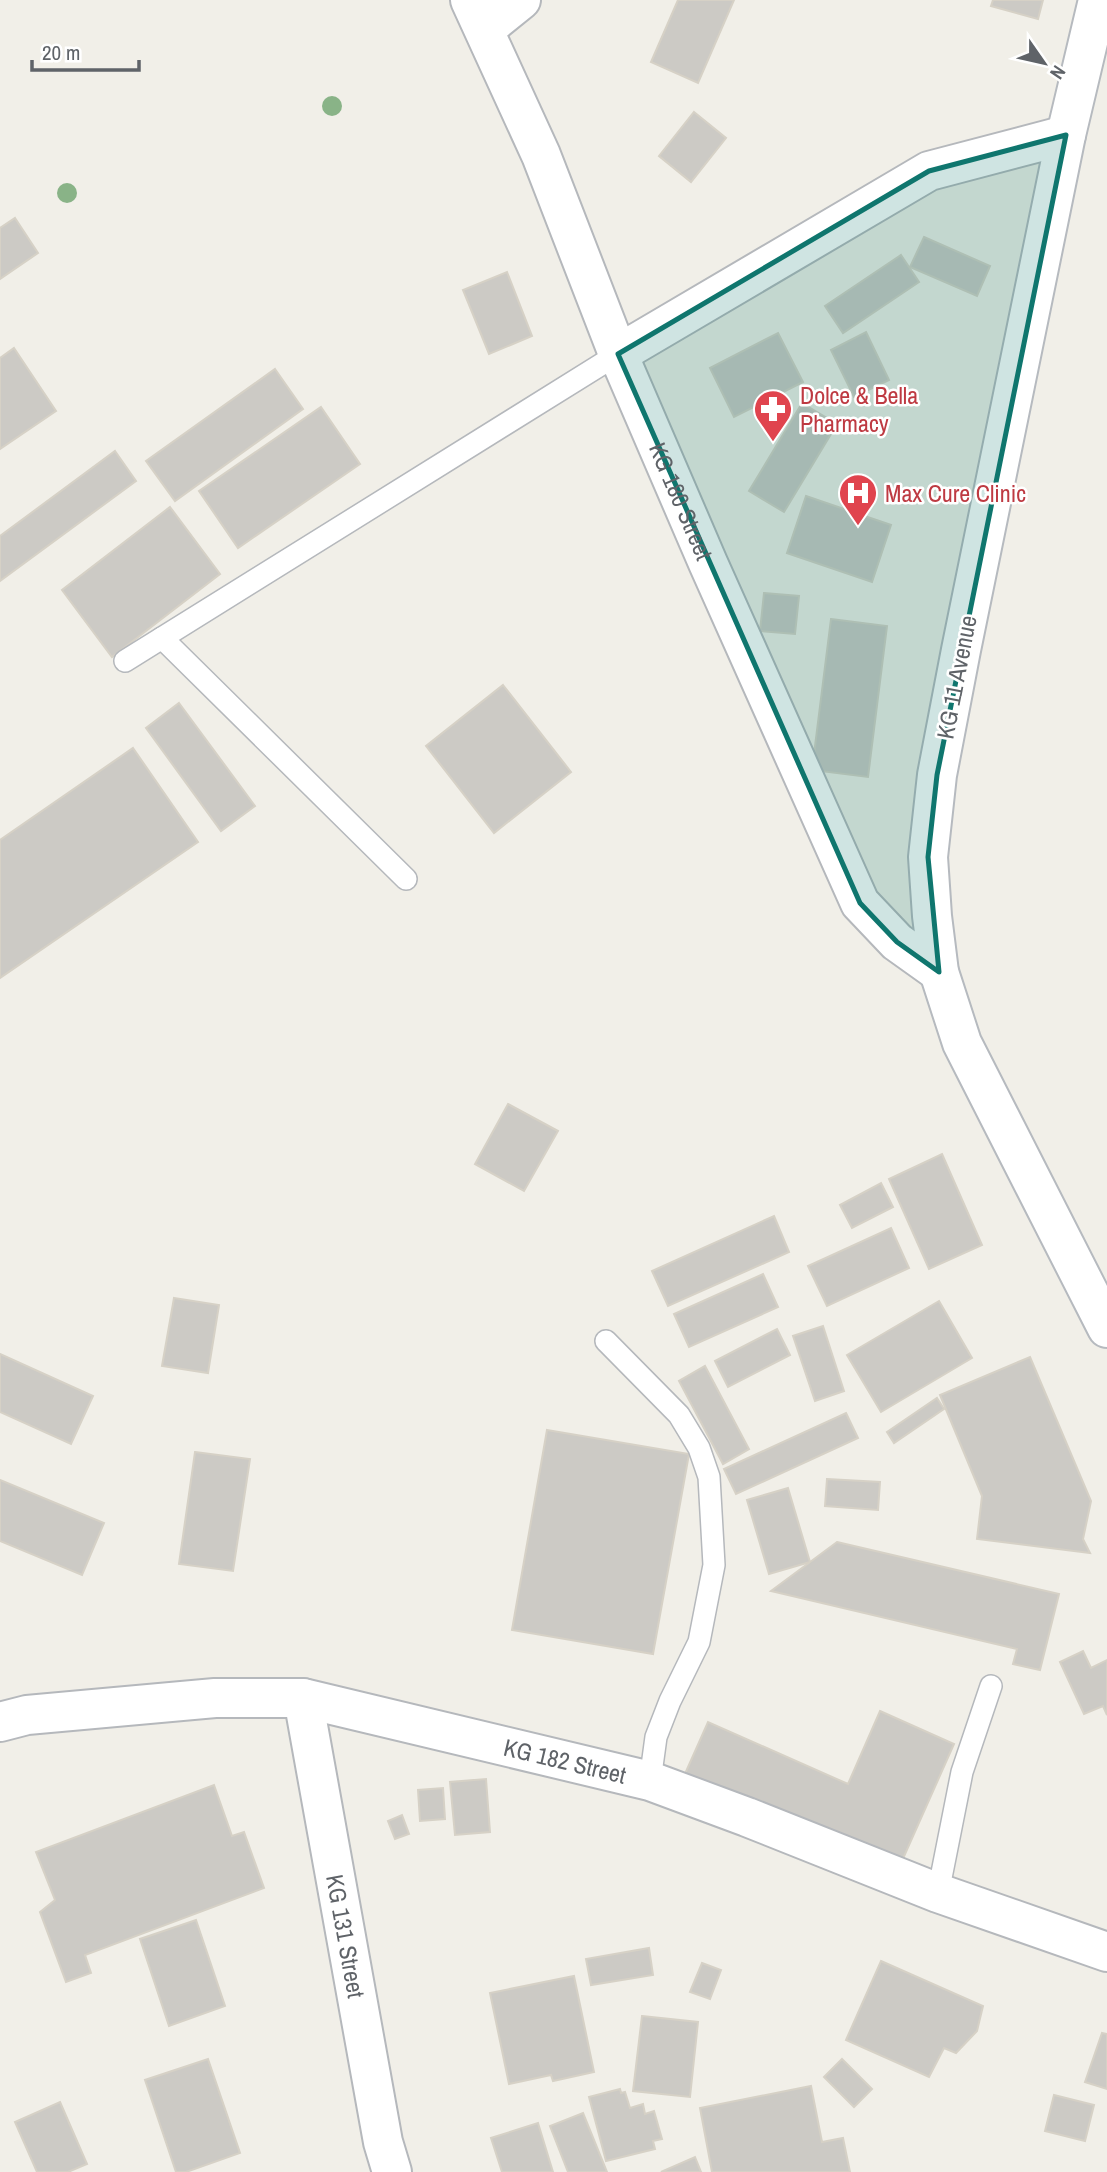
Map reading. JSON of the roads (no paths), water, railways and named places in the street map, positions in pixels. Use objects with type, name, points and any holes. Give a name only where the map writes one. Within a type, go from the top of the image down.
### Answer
[{"type":"street","points":[[477,14],[521,0]]},
{"type":"street","name":"KG 11 Avenue","points":[[1098,0],[1066,135],[937,775],[929,857],[932,916],[939,972],[962,1043],[1107,1328]]},
{"type":"street","name":"KG 180 Street","points":[[477,14],[541,155],[618,354],[860,903],[897,942],[939,972]]},
{"type":"street","points":[[618,354],[929,171],[1066,135]]},
{"type":"street","name":"KG 182 Street","points":[[0,1723],[27,1715],[215,1698],[303,1698],[650,1781],[938,1894],[1107,1952]]},
{"type":"street","name":"KG 131 Street","points":[[303,1698],[383,2141],[392,2172]]},
{"type":"lane","points":[[125,662],[618,354]]},
{"type":"lane","points":[[162,638],[406,878]]},
{"type":"lane","points":[[606,1341],[679,1415],[699,1448],[709,1477],[714,1565],[699,1642],[656,1737],[650,1781]]},
{"type":"lane","points":[[938,1894],[962,1772],[991,1686]]},
{"type":"place","name":"Dolce & Bella Pharmacy","points":[[773,443]]},
{"type":"place","name":"Max Cure Clinic","points":[[858,527]]}]
